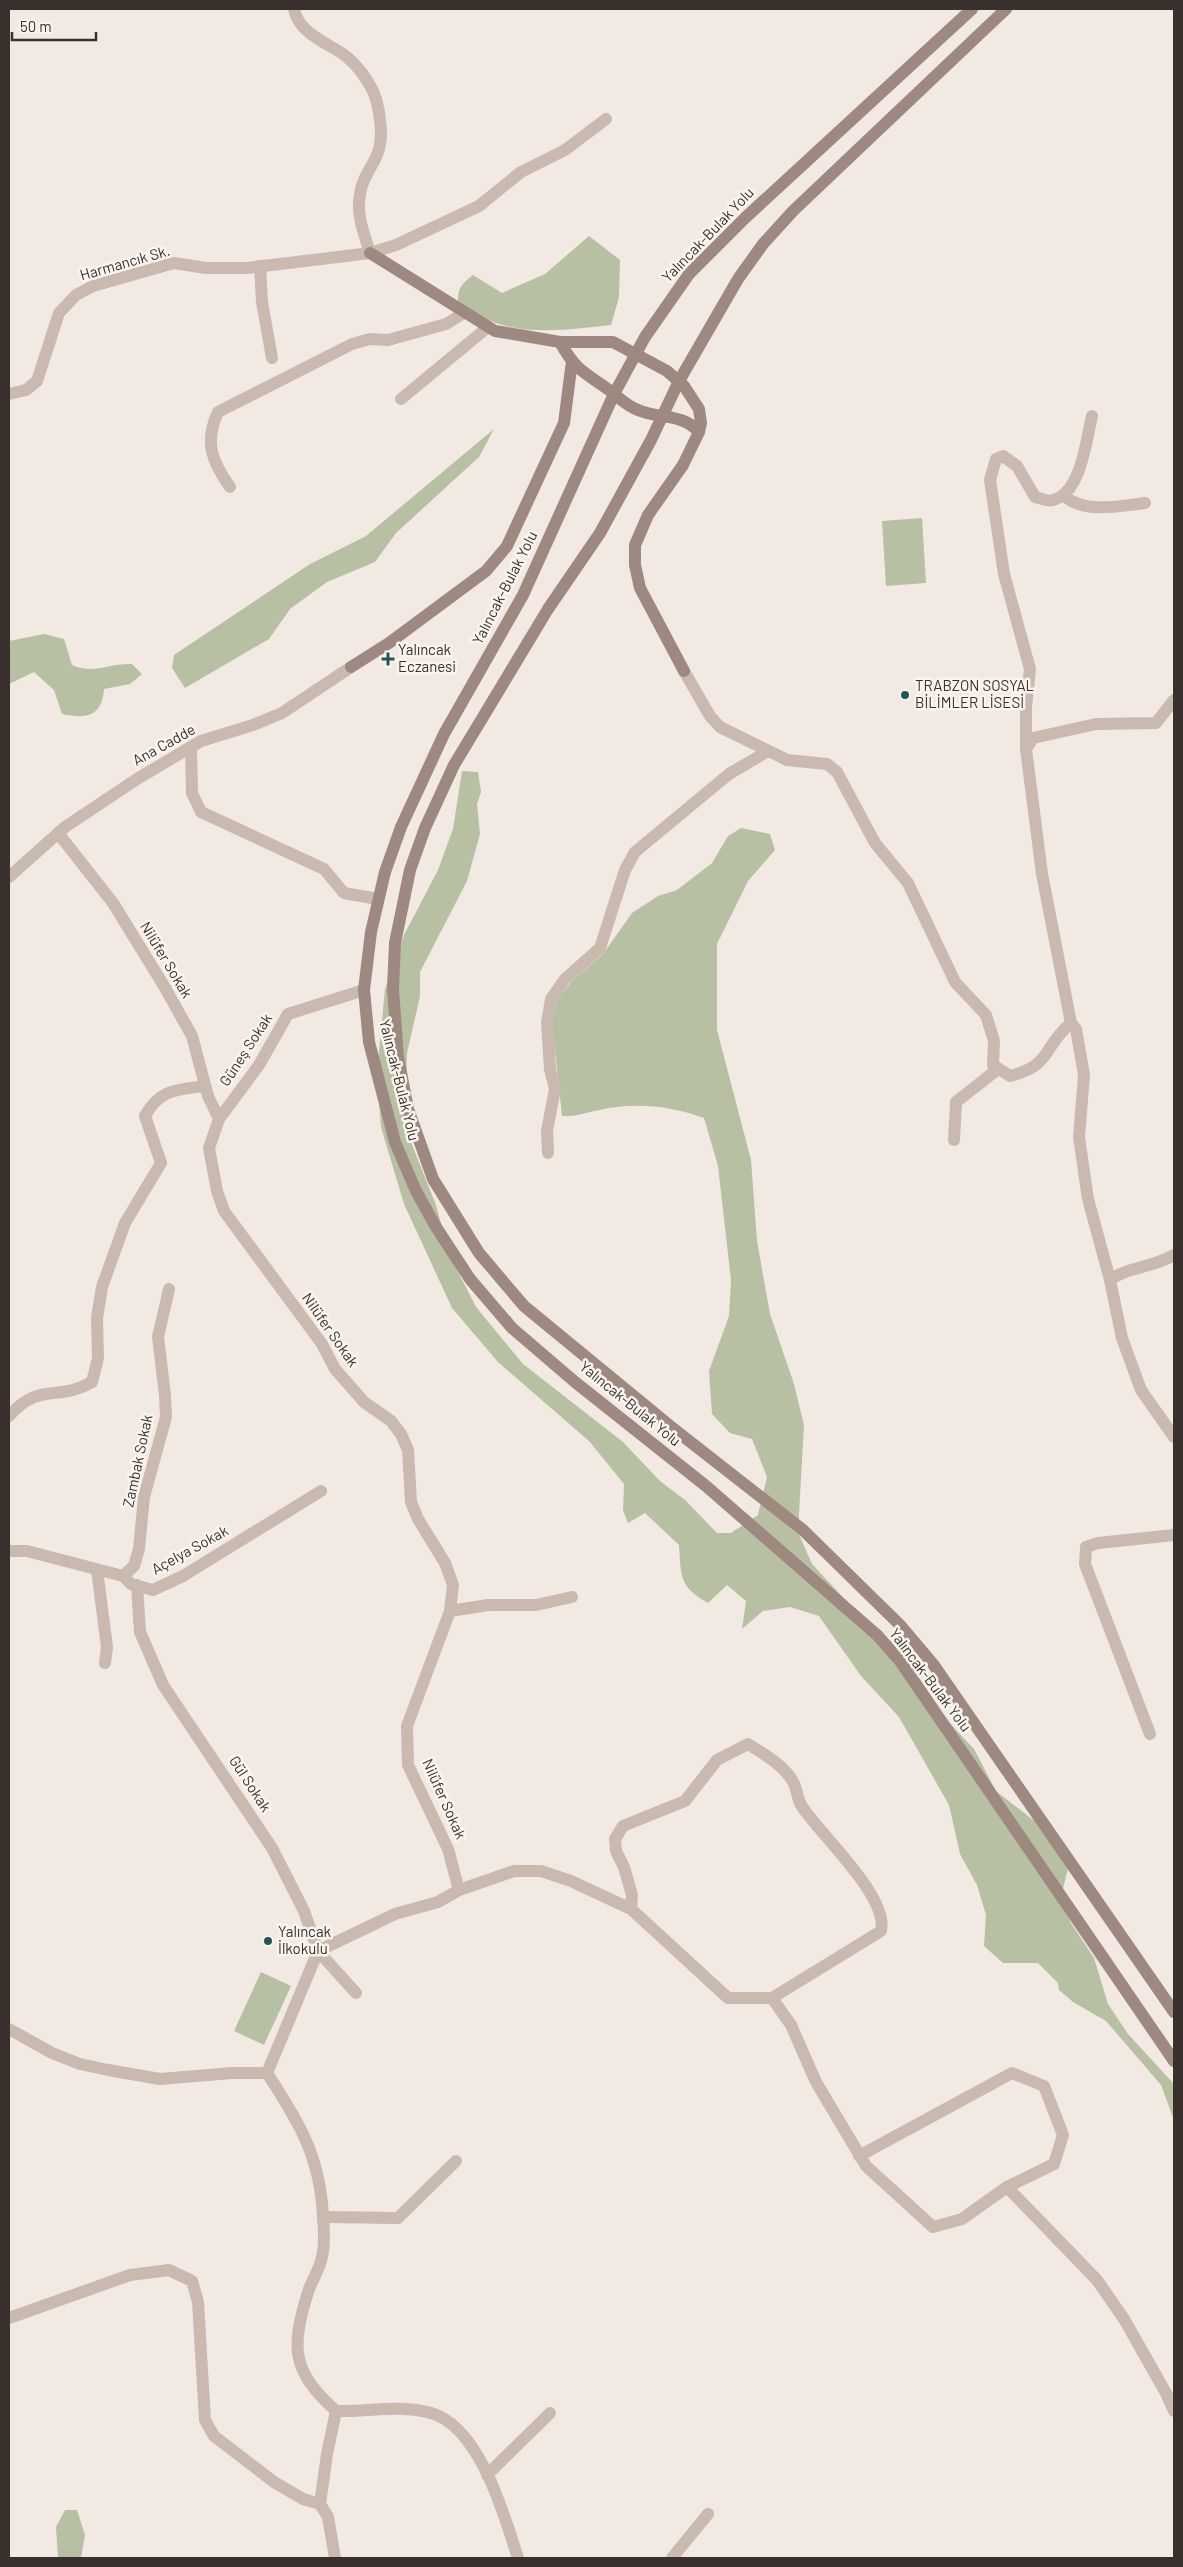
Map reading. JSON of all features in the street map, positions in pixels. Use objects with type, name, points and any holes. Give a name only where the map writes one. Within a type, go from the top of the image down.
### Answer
[{"type":"main road","name":"Yalıncak-Bulak Yolu","points":[[972,9],[813,153],[696,267],[675,292],[635,355],[614,394],[523,595],[444,734],[401,827],[385,872],[371,932],[364,990],[369,1042],[395,1142],[419,1196],[470,1279],[512,1328],[575,1382],[706,1486],[877,1635],[900,1661],[1174,2061]]},
{"type":"main road","name":"Yalıncak-Bulak Yolu","points":[[1006,9],[793,211],[763,244],[738,279],[679,381],[600,533],[548,610],[454,764],[423,834],[410,870],[395,943],[393,989],[398,1057],[408,1109],[433,1179],[479,1253],[524,1306],[719,1466],[803,1530],[901,1626],[927,1656],[1174,2012]]},
{"type":"main road","points":[[370,252],[488,328],[510,335],[560,342],[613,342],[659,366],[679,381],[699,409],[701,423],[699,432],[683,465],[648,515],[635,545],[635,565],[640,588],[684,671]]},
{"type":"main road","points":[[560,342],[572,362],[586,376],[638,410],[663,414],[689,423],[699,432]]},
{"type":"main road","points":[[351,667],[389,643],[486,571],[507,546],[564,423],[572,362]]},
{"type":"street","points":[[294,9],[302,27],[345,55],[359,70],[376,98],[380,125],[379,149],[363,178],[359,195],[358,218],[370,252]]},
{"type":"street","name":"Harmancık Sk.","points":[[9,394],[26,390],[37,382],[59,313],[76,295],[84,290],[174,263],[206,268],[260,266],[370,252],[418,237],[479,206],[521,172],[565,150],[606,119]]},
{"type":"street","points":[[260,266],[262,302],[272,358]]},
{"type":"street","points":[[230,487],[215,467],[210,447],[212,425],[218,412],[352,344],[370,339],[388,340],[446,324],[464,313]]},
{"type":"street","points":[[401,399],[488,328]]},
{"type":"street","points":[[1092,416],[1075,482],[1064,496],[1051,501],[1035,497],[1017,466],[1003,456],[996,459],[990,480],[1004,574],[1030,669],[1026,707],[1026,749],[1042,874],[1071,1023],[1076,1030],[1084,1075],[1079,1137],[1086,1190],[1110,1280],[1122,1338],[1141,1390],[1174,1437]]},
{"type":"street","points":[[1064,496],[1071,502],[1102,508],[1145,503]]},
{"type":"street","name":"Ana Cadde","points":[[9,877],[58,833],[137,779],[200,741],[254,725],[282,713],[351,667]]},
{"type":"street","points":[[684,671],[710,716],[720,727],[787,760],[827,764],[837,772],[875,843],[908,883],[955,982],[986,1015],[994,1041],[993,1065],[1010,1076],[1027,1072],[1042,1062],[1061,1032],[1071,1023]]},
{"type":"street","points":[[1026,749],[1032,738],[1096,724],[1156,723],[1174,700]]},
{"type":"street","points":[[191,747],[192,793],[201,812],[324,869],[344,893],[378,899]]},
{"type":"street","points":[[548,1153],[547,1131],[555,1089],[550,1069],[547,1024],[551,999],[565,979],[600,948],[625,870],[635,852],[729,774],[768,751]]},
{"type":"street","name":"Nilüfer Sokak","points":[[58,833],[113,903],[192,1036],[205,1086],[218,1119],[209,1148],[217,1191],[224,1211],[322,1344],[335,1369],[364,1402],[392,1420],[402,1434],[408,1450],[411,1502],[418,1519],[445,1563],[453,1585],[450,1611],[407,1726],[408,1765],[420,1794],[448,1849],[459,1890]]},
{"type":"street","name":"Güneş Sokak","points":[[218,1119],[259,1065],[288,1014],[364,990]]},
{"type":"street","points":[[954,1140],[956,1102],[998,1068]]},
{"type":"street","points":[[9,1416],[29,1397],[78,1390],[92,1382],[98,1358],[97,1318],[102,1287],[125,1223],[161,1163],[145,1116],[154,1101],[166,1093],[205,1086]]},
{"type":"street","points":[[1110,1280],[1123,1271],[1147,1268],[1174,1255]]},
{"type":"street","name":"Zambak Sokak","points":[[123,1576],[134,1566],[139,1549],[144,1497],[166,1418],[158,1336],[169,1289]]},
{"type":"street","name":"Açelya Sokak","points":[[9,1551],[28,1551],[123,1576],[137,1585],[153,1590],[183,1576],[321,1491]]},
{"type":"street","points":[[1150,1734],[1085,1564],[1086,1547],[1098,1543],[1174,1535]]},
{"type":"street","points":[[97,1570],[106,1647],[105,1664]]},
{"type":"street","name":"Gül Sokak","points":[[137,1585],[140,1632],[163,1685],[272,1848],[304,1911],[318,1951],[356,1993]]},
{"type":"street","points":[[450,1611],[488,1605],[536,1605],[572,1597]]},
{"type":"street","points":[[266,2073],[318,1951],[396,1914],[438,1902],[459,1890],[514,1871],[541,1871],[571,1881],[631,1909],[728,1998],[772,1998],[881,1931],[883,1922],[866,1885],[800,1804],[792,1780],[772,1758],[748,1744],[717,1760],[685,1801],[623,1826],[615,1839],[616,1851],[624,1867],[632,1895],[631,1909]]},
{"type":"street","points":[[772,1998],[791,2025],[816,2082],[860,2156],[866,2166],[933,2227],[962,2219],[1007,2187],[1054,2164],[1063,2135],[1044,2086],[1012,2073],[860,2156]]},
{"type":"street","points":[[9,2029],[52,2053],[80,2064],[134,2075],[160,2079],[232,2073],[266,2073]]},
{"type":"street","points":[[266,2073],[289,2108],[314,2155],[321,2186],[323,2217],[322,2257],[309,2290],[298,2331],[298,2363],[309,2385],[336,2411],[366,2412],[403,2409],[431,2413],[450,2423],[464,2435],[487,2475],[518,2558]]},
{"type":"street","points":[[323,2217],[398,2218],[456,2161]]},
{"type":"street","points":[[1007,2187],[1098,2280],[1124,2319],[1166,2393],[1174,2412]]},
{"type":"street","points":[[9,2318],[130,2276],[169,2270],[192,2282],[198,2302],[205,2420],[214,2436],[274,2482],[303,2499],[320,2504]]},
{"type":"street","points":[[335,2558],[328,2517],[320,2504],[327,2454],[336,2411]]},
{"type":"street","points":[[487,2475],[550,2413]]},
{"type":"street","points":[[672,2558],[708,2514]]},
{"type":"green space","points":[[589,236],[620,260],[619,297],[611,325],[558,330],[532,330],[506,326],[459,307],[458,297],[460,289],[473,275],[502,293],[545,274]]},
{"type":"green space","points":[[494,429],[479,457],[396,533],[375,562],[327,582],[290,609],[269,639],[185,688],[172,668],[174,655],[310,564],[366,536]]},
{"type":"green space","points":[[922,518],[926,583],[886,586],[882,521]]},
{"type":"green space","points":[[44,634],[64,639],[72,665],[80,668],[94,669],[132,664],[142,674],[130,684],[104,689],[100,705],[91,714],[71,716],[62,714],[54,690],[34,672],[9,684],[9,641]]},
{"type":"green space","points":[[462,771],[478,772],[481,792],[477,804],[480,834],[467,881],[420,972],[420,996],[407,1053],[405,1127],[436,1205],[449,1254],[476,1307],[523,1364],[623,1442],[660,1481],[685,1500],[717,1533],[731,1533],[758,1515],[767,1477],[752,1439],[730,1433],[712,1414],[709,1371],[729,1316],[731,1280],[718,1166],[704,1118],[653,1106],[626,1106],[562,1116],[552,1023],[557,1000],[572,981],[603,954],[632,913],[658,896],[677,890],[712,863],[728,836],[741,828],[770,834],[775,850],[748,881],[717,944],[717,1030],[751,1160],[757,1241],[770,1314],[794,1384],[804,1425],[798,1532],[812,1564],[892,1650],[916,1687],[974,1749],[996,1791],[1055,1837],[1069,1865],[1060,1900],[1071,1923],[1094,1958],[1108,2004],[1128,2034],[1174,2084],[1174,2120],[1161,2085],[1106,2021],[1073,2002],[1059,1990],[1058,1983],[1038,1963],[1003,1963],[984,1946],[986,1915],[977,1885],[960,1854],[949,1805],[899,1717],[861,1676],[819,1616],[790,1607],[763,1611],[742,1629],[746,1601],[727,1585],[708,1603],[692,1592],[683,1580],[681,1573],[679,1545],[645,1513],[628,1523],[623,1510],[624,1484],[589,1441],[498,1362],[452,1308],[404,1204],[381,1127],[377,1074],[385,989],[404,935],[438,870],[453,829]]},
{"type":"green space","points":[[261,1972],[291,1986],[264,2045],[234,2031]]},
{"type":"green space","points":[[65,2510],[77,2510],[85,2535],[81,2558],[58,2558],[56,2527]]},
{"type":"place","name":"Yalıncak Eczanesi","points":[[388,659]]},
{"type":"place","name":"TRABZON SOSYAL BİLİMLER LİSESİ","points":[[905,695]]},
{"type":"place","name":"Yalıncak İlkokulu","points":[[268,1941]]}]
